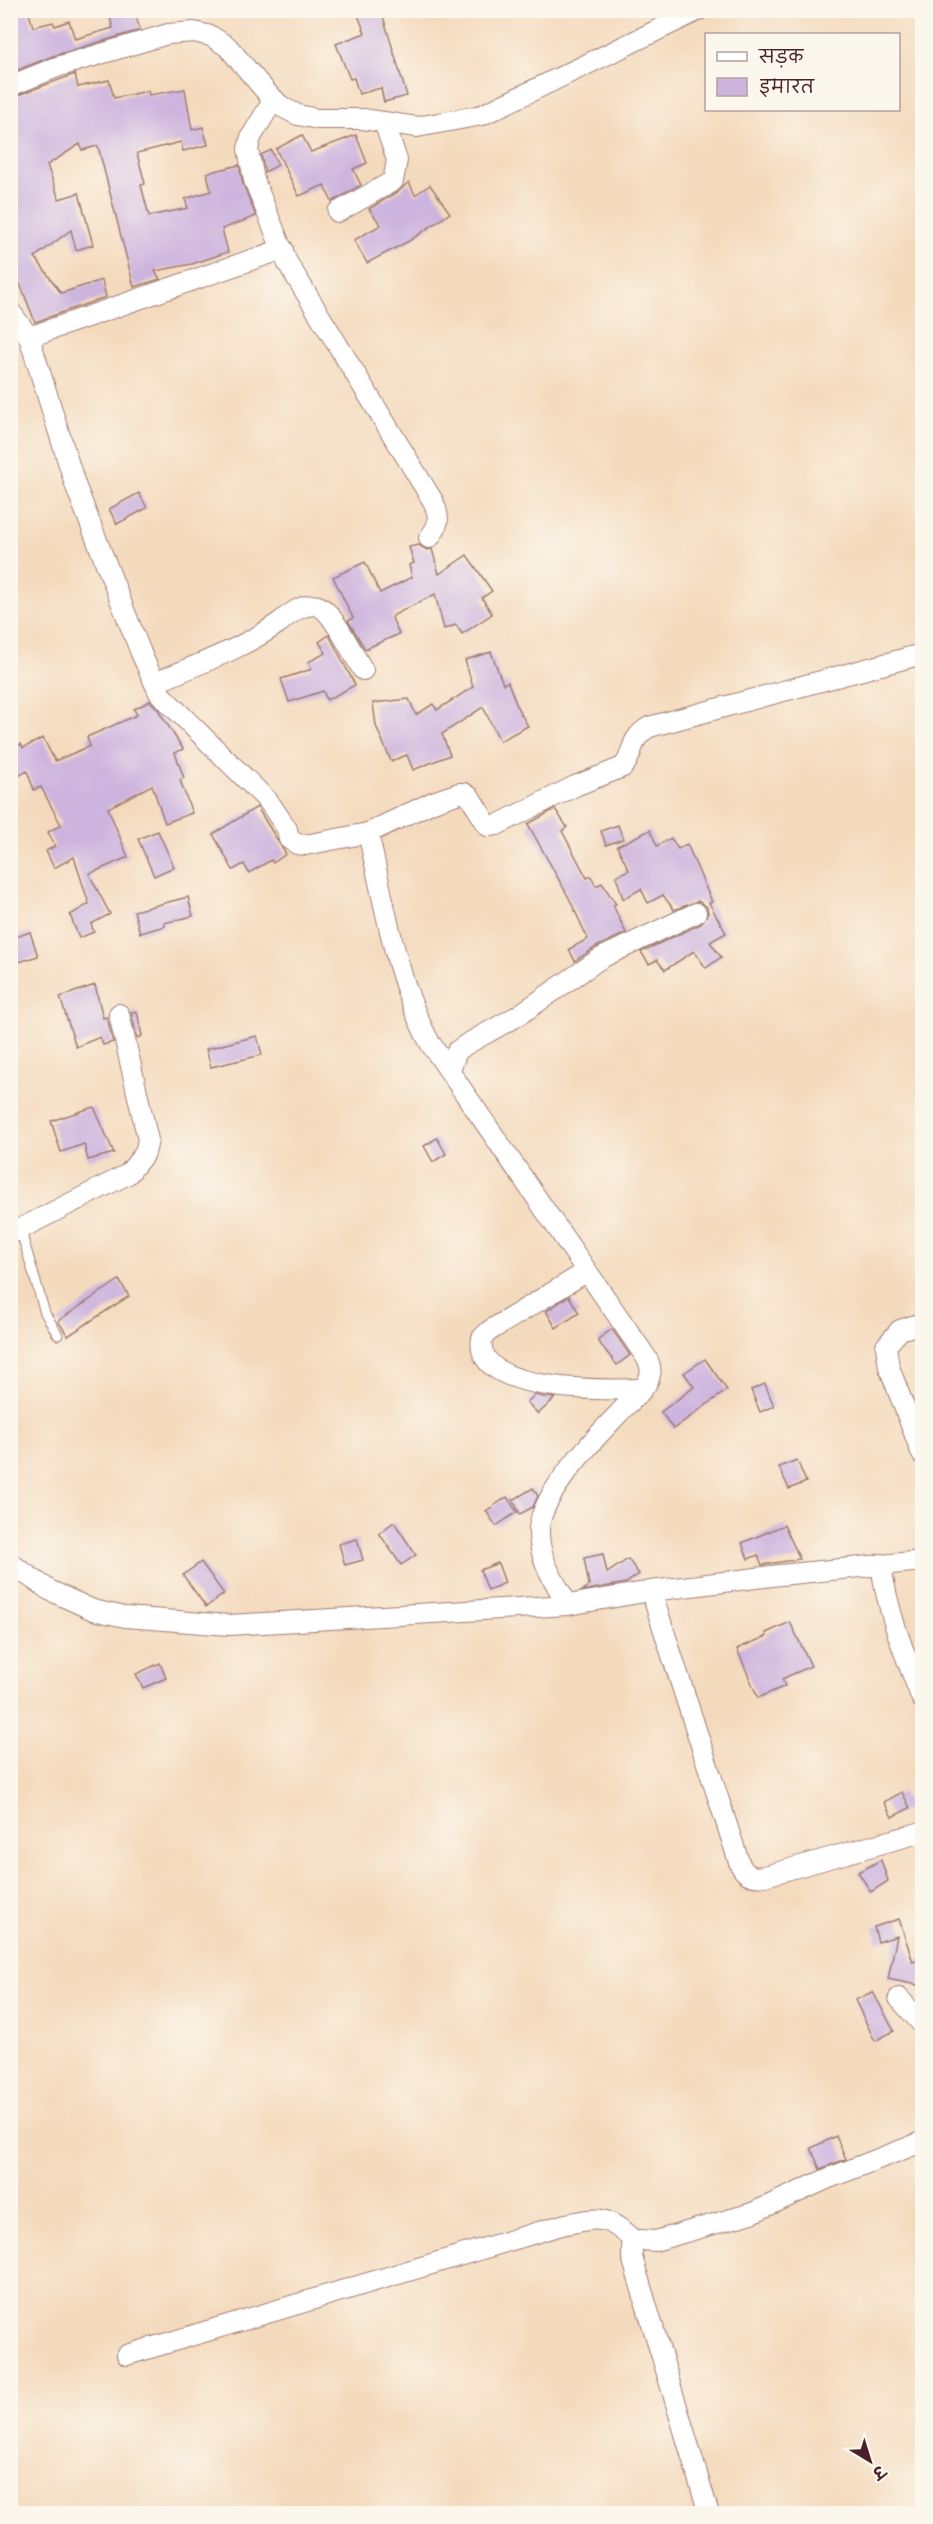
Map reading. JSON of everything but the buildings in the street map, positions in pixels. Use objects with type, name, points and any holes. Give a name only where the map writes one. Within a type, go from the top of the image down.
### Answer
[{"type":"street","points":[[10,86],[57,67],[168,34],[194,32],[211,36],[228,47],[274,99],[298,115],[417,127],[482,116],[699,10]]},
{"type":"street","points":[[274,99],[251,137],[248,149],[254,180],[283,249],[305,293],[433,501],[440,517],[438,525],[429,538]]},
{"type":"street","points":[[338,212],[393,181],[397,160],[384,122]]},
{"type":"street","points":[[29,337],[283,249]]},
{"type":"street","points":[[10,311],[29,337],[76,487],[159,693],[269,802],[287,829],[289,839],[297,844],[304,845],[368,833],[433,802],[464,793],[474,802],[485,823],[493,827],[575,786],[623,767],[627,762],[633,741],[648,726],[922,654]]},
{"type":"street","points":[[155,682],[249,641],[298,610],[314,605],[320,607],[332,619],[363,670]]},
{"type":"street","points":[[368,833],[406,993],[430,1043],[646,1357],[651,1374],[642,1389],[600,1432],[561,1480],[546,1507],[539,1527],[540,1546],[546,1567],[568,1605]]},
{"type":"street","points":[[450,1071],[457,1051],[467,1044],[519,1015],[601,958],[696,913]]},
{"type":"street","points":[[15,1231],[128,1174],[145,1153],[148,1140],[119,1014]]},
{"type":"street","points":[[586,1272],[489,1331],[482,1338],[483,1350],[495,1370],[518,1379],[549,1386],[642,1389]]},
{"type":"street","points":[[922,1323],[900,1330],[886,1346],[889,1367],[922,1454]]},
{"type":"street","points":[[10,1563],[49,1590],[93,1610],[125,1617],[250,1625],[568,1605],[651,1591],[883,1576],[922,1561]]},
{"type":"street","points":[[883,1576],[895,1628],[922,1699]]},
{"type":"street","points":[[651,1591],[740,1862],[746,1873],[751,1876],[765,1876],[922,1832]]},
{"type":"street","points":[[899,1998],[922,2024]]},
{"type":"street","points":[[709,2514],[632,2257],[632,2246],[640,2240],[656,2241],[752,2214],[830,2178],[922,2142]]},
{"type":"street","points":[[128,2355],[562,2225],[598,2218],[619,2226],[636,2243]]},
{"type":"lane","points":[[15,1231],[45,1313],[58,1335]]}]
